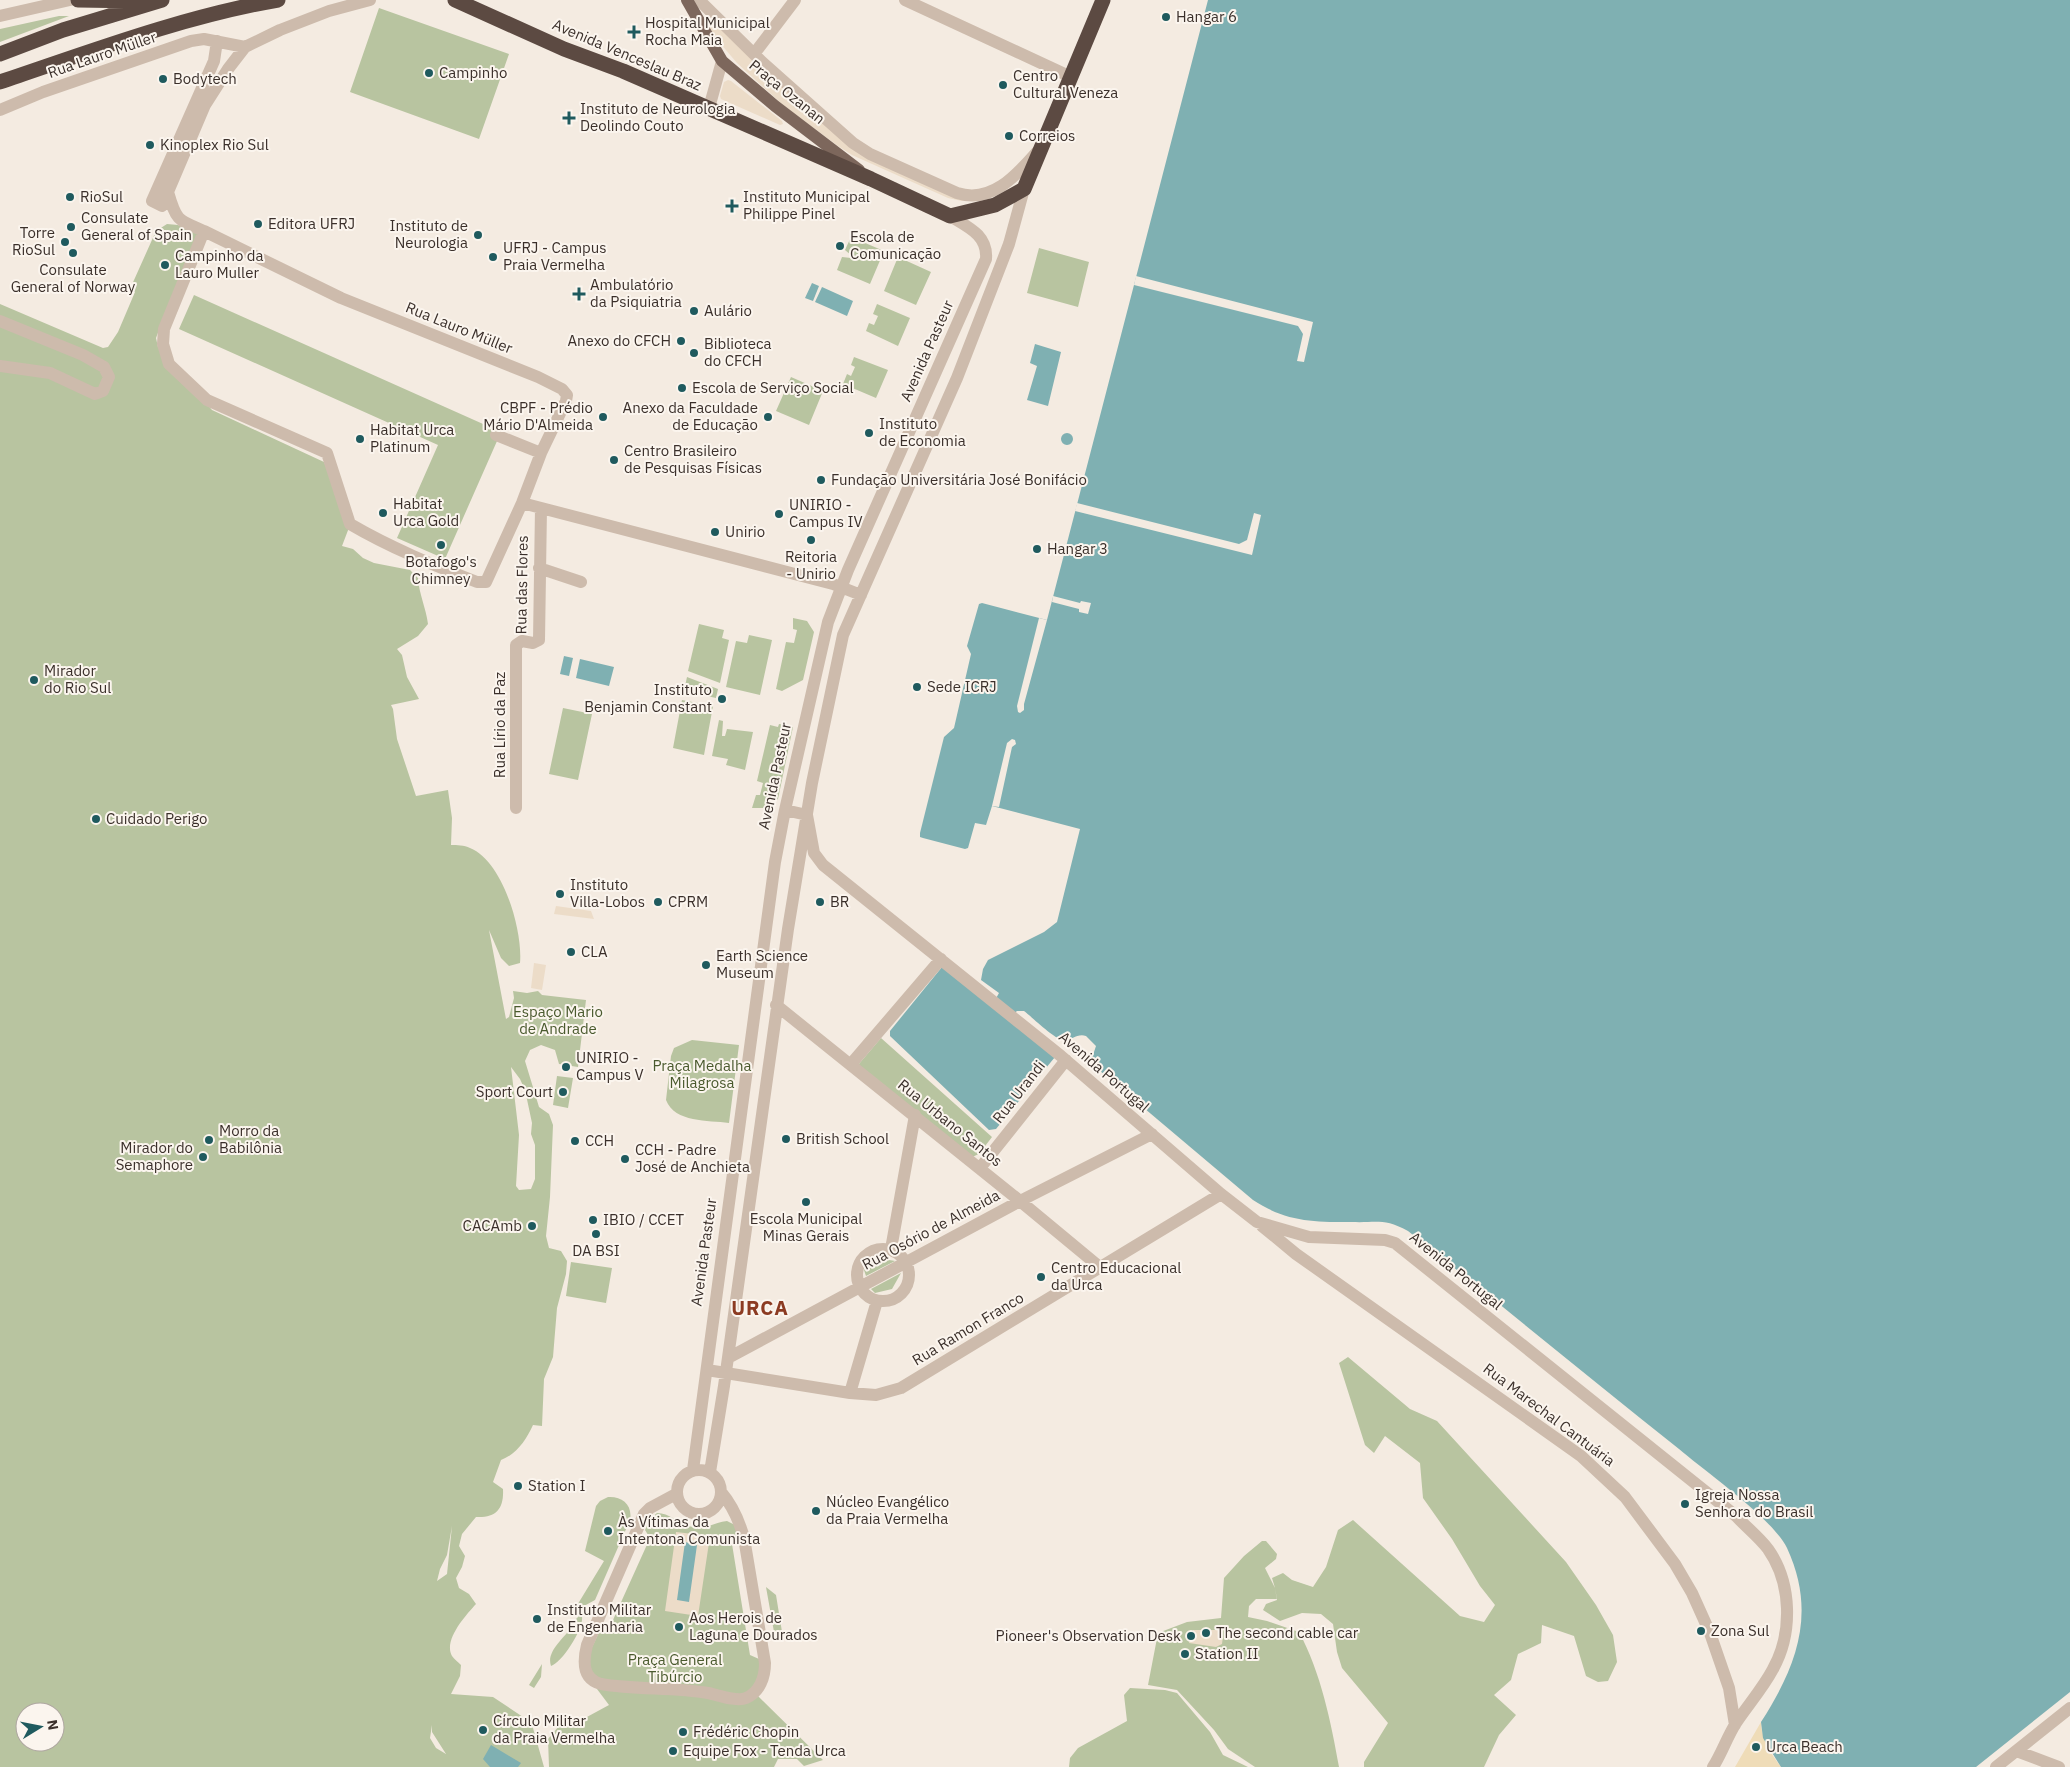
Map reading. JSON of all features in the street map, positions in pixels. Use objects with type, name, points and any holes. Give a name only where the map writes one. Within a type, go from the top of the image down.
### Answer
[{"type":"highway","points":[[78,0],[161,0]]},
{"type":"highway","points":[[0,54],[82,24],[161,0]]},
{"type":"highway","points":[[0,82],[143,34],[243,6],[278,0]]},
{"type":"highway","name":"Avenida Venceslau Braz","points":[[454,0],[564,49],[623,71],[709,108],[950,216]]},
{"type":"highway","points":[[950,216],[995,205],[1024,190],[1103,0]]},
{"type":"main road","name":"Praça Ozanan","points":[[687,0],[722,61],[775,106],[871,179]]},
{"type":"street","points":[[0,16],[70,0]]},
{"type":"street","points":[[216,42],[214,61],[195,116],[168,192],[157,203],[195,116],[245,47],[280,30],[329,11],[370,0]]},
{"type":"street","points":[[699,0],[754,54],[862,150],[957,193],[967,197],[980,196],[990,192],[1019,173],[1041,148]]},
{"type":"street","points":[[754,54],[795,0]]},
{"type":"street","points":[[905,0],[1071,77]]},
{"type":"street","name":"Rua Lauro Müller","points":[[0,110],[43,92],[191,41],[204,39],[245,47]]},
{"type":"street","points":[[214,61],[228,69]]},
{"type":"street","points":[[709,108],[722,61]]},
{"type":"street","points":[[710,1472],[728,1358],[776,1005],[812,783],[843,635],[957,378],[1009,244],[1024,190]]},
{"type":"street","name":"Rua Lauro Müller","points":[[168,192],[173,210],[183,223],[204,231],[342,298],[538,377],[562,389],[567,395],[566,401],[541,453],[522,503],[486,582],[477,582],[423,561],[377,540],[350,524],[327,453],[207,400],[169,364],[163,344],[164,329],[204,231]]},
{"type":"street","name":"Avenida Pasteur","points":[[693,1470],[777,850],[828,622],[841,586],[986,259],[987,250],[984,242],[970,229],[950,216]]},
{"type":"street","points":[[0,321],[83,355],[108,371],[108,382],[103,391],[99,393],[90,392],[50,373],[0,366]]},
{"type":"street","points":[[936,370],[957,378]]},
{"type":"street","points":[[496,436],[541,453]]},
{"type":"street","points":[[522,503],[841,586],[860,595]]},
{"type":"street","name":"Rua das Flores","points":[[517,643],[522,641],[534,643],[539,640],[541,508]]},
{"type":"street","points":[[539,568],[581,582]]},
{"type":"street","name":"Rua Lírio da Paz","points":[[516,808],[517,643]]},
{"type":"street","points":[[785,810],[808,815]]},
{"type":"street","name":"Avenida Portugal","points":[[808,815],[814,853],[823,865],[1063,1058],[1220,1194],[1257,1222],[1309,1237],[1385,1240],[1395,1243],[1736,1516],[1768,1549],[1783,1580],[1788,1628],[1783,1650],[1773,1671],[1734,1725]]},
{"type":"street","points":[[777,850],[800,855]]},
{"type":"street","points":[[851,1064],[944,961]]},
{"type":"street","name":"Rua Urbano Santos","points":[[776,1005],[915,1115],[1101,1268]]},
{"type":"street","name":"Rua Urandi","points":[[980,1168],[1063,1058]]},
{"type":"street","points":[[890,1250],[915,1115]]},
{"type":"street","name":"Rua Osório de Almeida","points":[[728,1358],[1020,1200],[1152,1134]]},
{"type":"street","name":"Rua Ramon Franco","points":[[706,1370],[850,1394],[876,1395],[901,1388],[1220,1194]]},
{"type":"street","name":"Rua Marechal Cantuária","points":[[1257,1222],[1296,1254],[1580,1456],[1626,1497],[1675,1564],[1692,1593],[1710,1633],[1729,1688],[1734,1725]]},
{"type":"street","points":[[1296,1254],[1309,1237]]},
{"type":"street","points":[[882,1248],[890,1250],[900,1254],[906,1263],[909,1277],[904,1291],[892,1300],[877,1301],[866,1296],[859,1287],[857,1270],[860,1261],[873,1250],[882,1248]]},
{"type":"street","points":[[722,1251],[742,1253]]},
{"type":"street","points":[[850,1394],[877,1301]]},
{"type":"street","points":[[676,1494],[650,1508],[644,1514],[587,1645],[584,1656],[584,1668],[589,1678],[601,1684],[691,1690],[742,1699],[747,1698],[760,1685],[763,1680],[765,1663],[744,1538],[738,1519],[730,1502],[721,1492],[718,1480],[710,1472],[698,1469],[693,1470],[680,1480],[676,1494],[682,1507],[696,1514],[703,1514],[716,1506],[721,1492]]},
{"type":"street","points":[[1729,1688],[1737,1694],[1754,1698]]},
{"type":"street","points":[[1996,1767],[2070,1708]]},
{"type":"street","points":[[1714,1766],[1734,1725]]},
{"type":"street","points":[[2016,1751],[2059,1767]]},
{"type":"green space","name":"Campinho","points":[[379,8],[509,54],[479,139],[350,92]]},
{"type":"green space","points":[[59,16],[69,16],[0,42],[0,29]]},
{"type":"green space","name":"Espaço Mario de Andrade","points":[[167,224],[178,225],[200,235],[156,338],[158,347],[212,410],[324,462],[350,525],[342,546],[353,549],[363,558],[374,563],[410,570],[418,578],[428,624],[418,636],[397,649],[402,655],[407,677],[419,699],[391,705],[397,739],[416,796],[448,790],[452,818],[451,845],[468,847],[482,855],[492,867],[508,898],[518,933],[520,963],[509,966],[501,958],[489,930],[506,1019],[509,1017],[514,998],[513,991],[527,993],[538,991],[542,995],[586,1000],[578,1067],[559,1064],[555,1050],[541,1045],[530,1050],[525,1061],[539,1107],[549,1114],[553,1125],[550,1197],[546,1236],[549,1248],[561,1251],[567,1261],[566,1274],[557,1308],[553,1357],[544,1379],[542,1426],[533,1425],[520,1446],[512,1454],[501,1460],[493,1482],[503,1489],[500,1507],[494,1514],[476,1517],[462,1534],[459,1546],[465,1556],[456,1578],[459,1588],[469,1594],[476,1604],[453,1635],[450,1650],[452,1656],[461,1665],[460,1676],[451,1694],[493,1697],[523,1717],[533,1728],[544,1767],[0,1767],[0,304],[103,348],[108,347],[118,332],[135,292],[130,289],[156,231]],"holes":[[[511,1067],[525,1090],[532,1123],[531,1134],[535,1145],[535,1179],[531,1189],[519,1190],[516,1186],[519,1135]],[[452,1526],[447,1574],[437,1581],[440,1569],[447,1555]],[[432,1725],[432,1732],[446,1754],[436,1748],[430,1738]]]},
{"type":"green space","points":[[851,237],[884,251],[870,284],[837,270],[842,257],[851,258],[852,256],[845,250]]},
{"type":"green space","points":[[1039,248],[1089,262],[1078,307],[1027,293]]},
{"type":"green space","points":[[898,257],[931,272],[916,305],[884,291]]},
{"type":"green space","points":[[194,295],[501,432],[445,559],[397,538],[438,445],[179,329]]},
{"type":"green space","points":[[877,304],[910,318],[898,346],[866,331],[869,323],[874,325],[878,316],[873,314]]},
{"type":"green space","points":[[854,357],[888,370],[876,398],[843,384],[847,374],[851,376],[855,367],[851,365]]},
{"type":"green space","points":[[791,377],[823,391],[809,425],[776,411]]},
{"type":"green space","points":[[793,618],[807,621],[814,632],[803,680],[782,691],[776,689],[786,642],[794,643],[797,630],[793,629]]},
{"type":"green space","points":[[699,624],[724,630],[722,638],[729,640],[720,683],[688,671]]},
{"type":"green space","points":[[749,635],[772,640],[760,695],[726,687],[736,641],[747,643]]},
{"type":"green space","points":[[687,677],[718,689],[716,698],[684,691]]},
{"type":"green space","points":[[682,700],[713,706],[704,755],[673,748]]},
{"type":"green space","points":[[563,708],[592,714],[578,780],[549,774]]},
{"type":"green space","points":[[719,720],[723,721],[722,736],[725,736],[727,729],[753,732],[745,770],[726,765],[728,759],[712,756]]},
{"type":"green space","points":[[779,724],[793,727],[778,799],[764,808],[752,808],[756,795],[760,795],[763,783],[757,781],[770,725],[778,727]]},
{"type":"green space","points":[[881,1038],[992,1137],[979,1154],[972,1157],[858,1065]]},
{"type":"green space","name":"Praça Medalha Milagrosa","points":[[692,1040],[739,1045],[729,1123],[684,1117],[670,1107],[666,1100],[671,1056],[674,1048]]},
{"type":"green space","name":"Sport Court","points":[[557,1076],[573,1078],[568,1108],[553,1105]]},
{"type":"green space","points":[[877,1258],[895,1261],[866,1276],[864,1270],[869,1263]]},
{"type":"green space","points":[[571,1262],[612,1268],[606,1303],[566,1296]]},
{"type":"green space","points":[[901,1273],[892,1289],[875,1293],[871,1289]]},
{"type":"green space","points":[[1348,1357],[1410,1409],[1437,1421],[1566,1562],[1596,1605],[1613,1635],[1617,1662],[1608,1681],[1598,1682],[1586,1676],[1574,1636],[1542,1625],[1541,1643],[1518,1654],[1511,1680],[1494,1695],[1516,1715],[1499,1735],[1484,1767],[1364,1767],[1364,1762],[1388,1723],[1342,1668],[1337,1652],[1333,1624],[1321,1614],[1302,1613],[1280,1621],[1263,1610],[1266,1604],[1277,1599],[1256,1599],[1249,1606],[1248,1617],[1267,1621],[1299,1632],[1307,1648],[1329,1715],[1339,1767],[1255,1767],[1228,1749],[1214,1730],[1177,1690],[1148,1685],[1158,1633],[1187,1622],[1221,1618],[1224,1578],[1244,1556],[1262,1541],[1266,1541],[1277,1554],[1276,1559],[1265,1568],[1275,1588],[1272,1578],[1283,1573],[1292,1580],[1313,1587],[1326,1567],[1338,1530],[1353,1520],[1460,1616],[1484,1622],[1495,1605],[1480,1586],[1452,1539],[1423,1498],[1420,1463],[1385,1436],[1374,1453],[1365,1445],[1339,1363]]},
{"type":"green space","points":[[608,1497],[618,1498],[625,1502],[630,1510],[630,1520],[595,1600],[573,1612],[604,1561],[585,1551],[596,1506],[600,1501]]},
{"type":"green space","name":"Praça General Tibúrcio","points":[[657,1513],[667,1515],[688,1526],[698,1528],[727,1521],[737,1526],[739,1543],[732,1544],[750,1655],[759,1659],[760,1663],[757,1695],[823,1760],[804,1766],[797,1759],[778,1759],[774,1767],[549,1767],[548,1739],[565,1719],[574,1724],[609,1705],[594,1685],[586,1660],[601,1628],[608,1631],[650,1538],[645,1530],[650,1519]]},
{"type":"green space","points":[[766,1587],[776,1595],[783,1638],[774,1632]]},
{"type":"green space","points":[[579,1616],[582,1617],[582,1622],[576,1637],[561,1659],[551,1666],[550,1661],[553,1651],[570,1629],[568,1627]]},
{"type":"green space","points":[[542,1664],[541,1677],[534,1688],[529,1685]]},
{"type":"green space","points":[[1130,1688],[1165,1690],[1177,1693],[1210,1732],[1223,1755],[1248,1767],[1069,1767],[1070,1758],[1078,1748],[1127,1721],[1124,1695]]},
{"type":"sand","name":"Urca Beach","points":[[1761,1722],[1767,1746],[1781,1767],[1735,1767]]},
{"type":"shaded area","points":[[713,21],[842,139],[972,200],[962,201],[948,198],[852,155],[838,146],[784,106],[737,63],[714,36],[709,26]]},
{"type":"shaded area","points":[[728,80],[782,121],[783,124],[780,125],[721,99],[720,96],[724,82]]},
{"type":"shaded area","points":[[556,906],[591,911],[594,919],[554,914]]},
{"type":"shaded area","points":[[534,963],[546,965],[542,990],[531,988]]},
{"type":"shaded area","points":[[676,1532],[710,1536],[698,1616],[665,1611]]},
{"type":"shaded area","points":[[1193,1630],[1218,1630],[1223,1636],[1222,1644],[1216,1647],[1189,1643]]},
{"type":"water","points":[[1208,0],[2070,0],[2070,1692],[1976,1767],[1781,1767],[1763,1738],[1761,1722],[1774,1701],[1793,1659],[1799,1638],[1801,1595],[1796,1572],[1787,1548],[1779,1536],[1738,1496],[1408,1231],[1393,1224],[1380,1222],[1325,1222],[1289,1217],[1265,1207],[1253,1200],[1093,1065],[1092,1058],[1096,1046],[1086,1036],[1080,1035],[1066,1040],[1059,1039],[1024,1011],[1017,1011],[1012,1015],[1055,1057],[996,1129],[989,1130],[890,1036],[890,1031],[942,967],[994,1002],[999,993],[981,980],[983,969],[988,960],[1044,932],[1057,922],[1080,829],[992,806],[986,825],[975,823],[968,848],[965,849],[923,838],[920,837],[920,833],[944,737],[954,728],[971,654],[967,646],[979,604],[982,603],[1047,620]]},
{"type":"water","points":[[812,283],[819,286],[813,301],[805,298]]},
{"type":"water","points":[[822,287],[853,301],[847,316],[815,302]]},
{"type":"water","points":[[1035,344],[1061,352],[1048,406],[1027,400],[1037,366],[1030,363]]},
{"type":"water","points":[[1067,433],[1073,439],[1067,445],[1061,439]]},
{"type":"water","points":[[564,656],[573,658],[569,676],[560,674]]},
{"type":"water","points":[[580,659],[614,667],[609,686],[576,678]]},
{"type":"water","points":[[685,1542],[697,1545],[689,1602],[677,1600]]},
{"type":"water","points":[[491,1745],[521,1763],[518,1767],[490,1767],[483,1759]]},
{"type":"pier","points":[[1136,276],[1313,322],[1304,362],[1297,361],[1303,334],[1298,326],[1134,285]]},
{"type":"pier","points":[[1077,503],[1239,544],[1247,540],[1254,513],[1261,515],[1252,555],[1075,511]]},
{"type":"pier","points":[[1053,596],[1080,603],[1081,601],[1091,603],[1088,614],[1079,612],[1079,609],[1052,602]]},
{"type":"pier","points":[[1039,618],[1047,620],[1024,710],[1020,713],[1017,706]]},
{"type":"pier","points":[[1012,739],[1015,740],[1016,744],[1012,747],[999,807],[992,806],[1007,743]]},
{"type":"place","name":"Hangar 6","points":[[1166,17]]},
{"type":"place","name":"Hospital Municipal Rocha Maia","points":[[634,32]]},
{"type":"place","name":"Campinho","points":[[429,73]]},
{"type":"place","name":"Bodytech","points":[[163,79]]},
{"type":"place","name":"Centro Cultural Veneza","points":[[1003,85]]},
{"type":"place","name":"Instituto de Neurologia Deolindo Couto","points":[[569,118]]},
{"type":"place","name":"Correios","points":[[1009,136]]},
{"type":"place","name":"Kinoplex Rio Sul","points":[[150,145]]},
{"type":"place","name":"RioSul","points":[[70,197]]},
{"type":"place","name":"Instituto Municipal Philippe Pinel","points":[[732,206]]},
{"type":"place","name":"Editora UFRJ","points":[[258,224]]},
{"type":"place","name":"Consulate General of Spain","points":[[71,227]]},
{"type":"place","name":"Instituto de Neurologia","points":[[478,235]]},
{"type":"place","name":"Torre RioSul","points":[[65,242]]},
{"type":"place","name":"Escola de Comunicação","points":[[840,246]]},
{"type":"place","name":"Consulate General of Norway","points":[[73,253]]},
{"type":"place","name":"UFRJ - Campus Praia Vermelha","points":[[493,257]]},
{"type":"place","name":"Campinho da Lauro Muller","points":[[165,265]]},
{"type":"place","name":"Ambulatório da Psiquiatria","points":[[579,294]]},
{"type":"place","name":"Aulário","points":[[694,311]]},
{"type":"place","name":"Anexo do CFCH","points":[[681,341]]},
{"type":"place","name":"Biblioteca do CFCH","points":[[694,353]]},
{"type":"place","name":"Escola de Serviço Social","points":[[682,388]]},
{"type":"place","name":"CBPF - Prédio Mário D'Almeida","points":[[603,417]]},
{"type":"place","name":"Anexo da Faculdade de Educação","points":[[768,417]]},
{"type":"place","name":"Instituto de Economia","points":[[869,433]]},
{"type":"place","name":"Habitat Urca Platinum","points":[[360,439]]},
{"type":"place","name":"Centro Brasileiro de Pesquisas Físicas","points":[[614,460]]},
{"type":"place","name":"Fundação Universitária José Bonifácio","points":[[821,480]]},
{"type":"place","name":"Habitat Urca Gold","points":[[383,513]]},
{"type":"place","name":"UNIRIO - Campus IV","points":[[779,514]]},
{"type":"place","name":"Unirio","points":[[715,532]]},
{"type":"place","name":"Reitoria - Unirio","points":[[811,540]]},
{"type":"place","name":"Botafogo's Chimney","points":[[441,545]]},
{"type":"place","name":"Hangar 3","points":[[1037,549]]},
{"type":"place","name":"Mirador do Rio Sul","points":[[34,680]]},
{"type":"place","name":"Sede ICRJ","points":[[917,687]]},
{"type":"place","name":"Instituto Benjamin Constant","points":[[722,699]]},
{"type":"place","name":"Cuidado Perigo","points":[[96,819]]},
{"type":"place","name":"Instituto Villa-Lobos","points":[[560,894]]},
{"type":"place","name":"CPRM","points":[[658,902]]},
{"type":"place","name":"BR","points":[[820,902]]},
{"type":"place","name":"CLA","points":[[571,952]]},
{"type":"place","name":"Earth Science Museum","points":[[706,965]]},
{"type":"place","name":"UNIRIO - Campus V","points":[[566,1067]]},
{"type":"place","name":"Sport Court","points":[[563,1092]]},
{"type":"place","name":"British School","points":[[786,1139]]},
{"type":"place","name":"Morro da Babilônia","points":[[209,1140]]},
{"type":"place","name":"CCH","points":[[575,1141]]},
{"type":"place","name":"Mirador do Semaphore","points":[[203,1157]]},
{"type":"place","name":"CCH - Padre José de Anchieta","points":[[625,1159]]},
{"type":"place","name":"Escola Municipal Minas Gerais","points":[[806,1202]]},
{"type":"place","name":"IBIO / CCET","points":[[593,1220]]},
{"type":"place","name":"CACAmb","points":[[532,1226]]},
{"type":"place","name":"DA BSI","points":[[596,1234]]},
{"type":"place","name":"Centro Educacional da Urca","points":[[1041,1277]]},
{"type":"place","name":"Station I","points":[[518,1486]]},
{"type":"place","name":"Igreja Nossa Senhora do Brasil","points":[[1685,1504]]},
{"type":"place","name":"Núcleo Evangélico da Praia Vermelha","points":[[816,1511]]},
{"type":"place","name":"Às Vítimas da Intentona Comunista","points":[[608,1531]]},
{"type":"place","name":"Instituto Militar de Engenharia","points":[[537,1619]]},
{"type":"place","name":"Aos Herois de Laguna e Dourados","points":[[679,1627]]},
{"type":"place","name":"Zona Sul","points":[[1701,1631]]},
{"type":"place","name":"The second cable car","points":[[1206,1633]]},
{"type":"place","name":"Pioneer's Observation Desk","points":[[1191,1636]]},
{"type":"place","name":"Station II","points":[[1185,1654]]},
{"type":"place","name":"Círculo Militar da Praia Vermelha","points":[[483,1730]]},
{"type":"place","name":"Frédéric Chopin","points":[[683,1732]]},
{"type":"place","name":"Urca Beach","points":[[1756,1747]]},
{"type":"place","name":"Equipe Fox - Tenda Urca","points":[[673,1751]]},
{"type":"district","name":"URCA","points":[[760,1308]]}]
